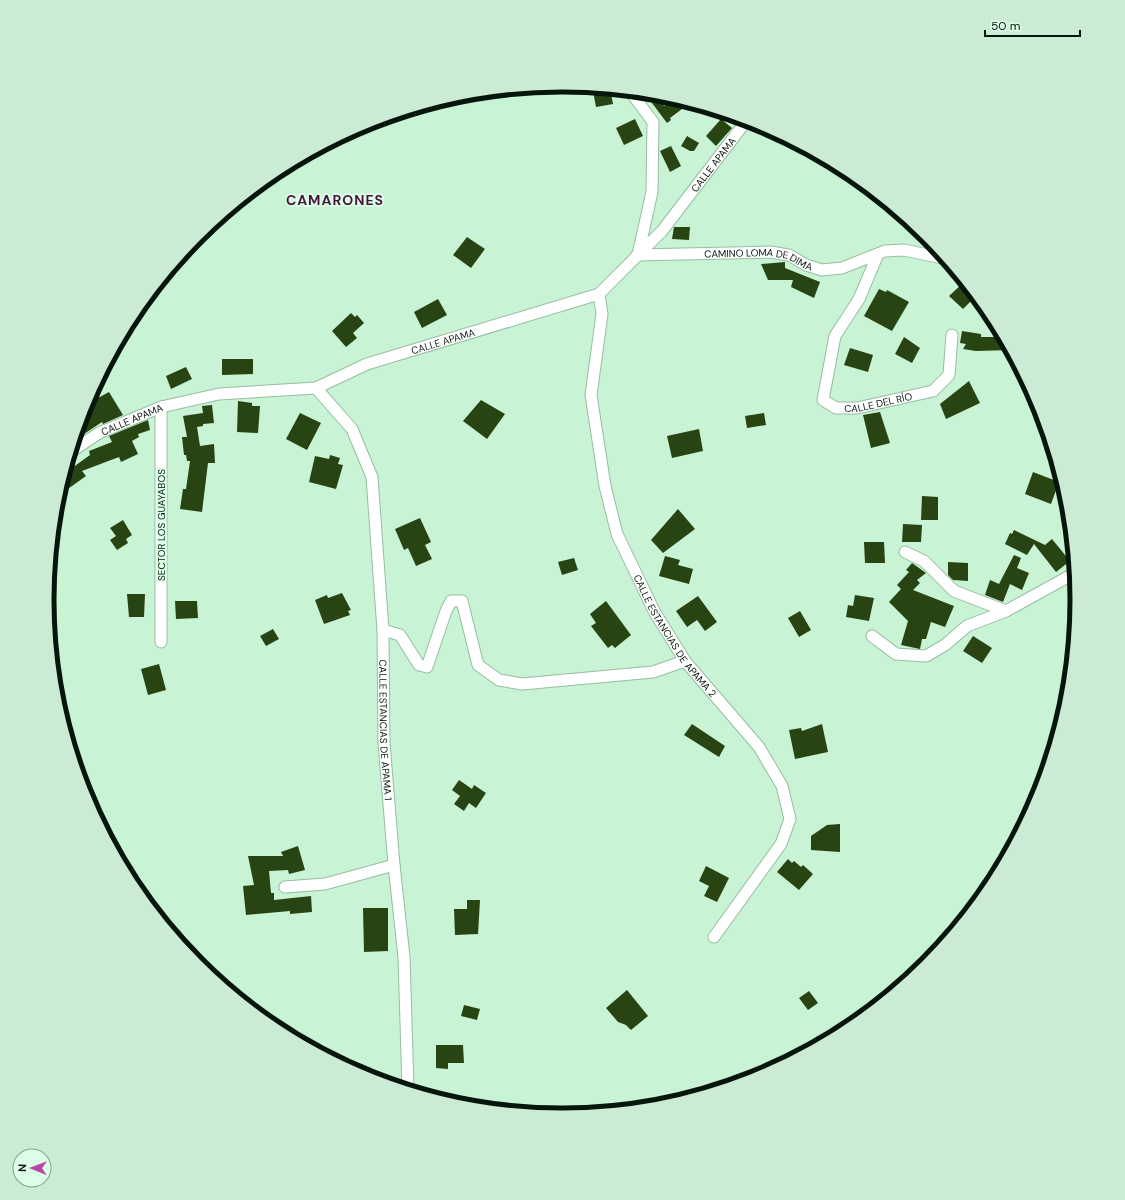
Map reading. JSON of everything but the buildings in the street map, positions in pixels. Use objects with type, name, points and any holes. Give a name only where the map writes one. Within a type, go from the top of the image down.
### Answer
[{"type":"street","points":[[635,97],[654,122],[652,192],[638,255]]},
{"type":"street","name":"CALLE APAMA","points":[[78,447],[99,433],[162,407],[219,394],[316,388],[367,364],[599,294],[662,231],[743,125]]},
{"type":"street","name":"CAMINO LOMA DE DIMA","points":[[638,255],[770,252],[789,255],[806,265],[822,270],[842,268],[886,251],[904,250],[938,257]]},
{"type":"street","name":"CALLE DEL RÍO","points":[[878,254],[859,299],[835,336],[823,400],[836,408],[857,408],[933,392],[949,374],[952,335]]},
{"type":"street","name":"CALLE ESTANCIAS DE APAMA 2","points":[[599,294],[602,314],[591,395],[605,486],[617,534],[654,611],[686,661],[759,747],[782,786],[790,818],[781,844],[714,937]]},
{"type":"street","name":"CALLE ESTANCIAS DE APAMA 1","points":[[316,388],[352,429],[372,477],[383,630],[384,743],[394,865],[404,957],[408,1084]]},
{"type":"street","name":"SECTOR LOS GUAYABOS","points":[[161,642],[162,407]]},
{"type":"street","points":[[905,552],[924,561],[954,591],[1006,611]]},
{"type":"street","points":[[872,636],[896,654],[926,656],[945,645],[968,626],[1006,611],[1070,577]]},
{"type":"street","points":[[383,630],[400,635],[419,665],[427,667],[448,606],[451,601],[462,601],[478,665],[499,680],[522,684],[653,672],[686,661]]},
{"type":"street","points":[[284,887],[325,884],[394,865]]},
{"type":"district","name":"CAMARONES","points":[[335,200]]}]
